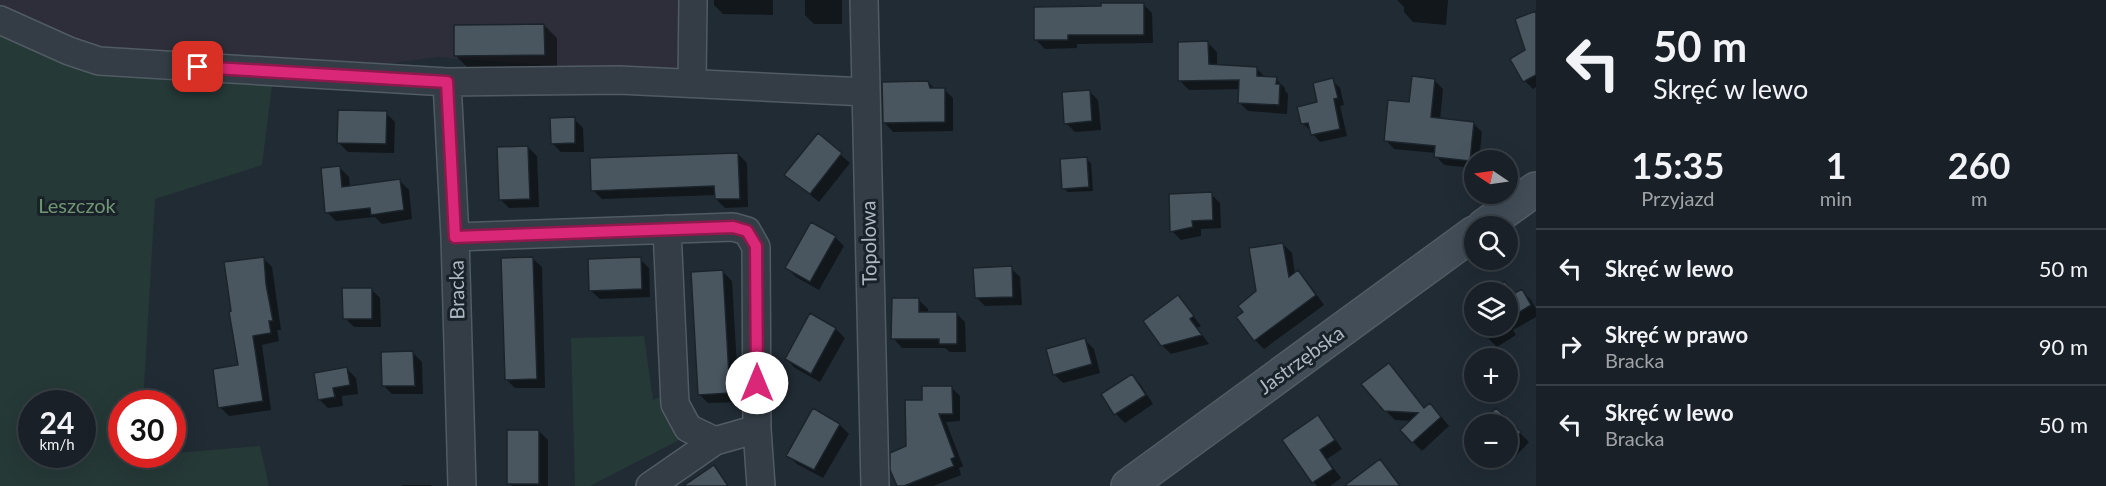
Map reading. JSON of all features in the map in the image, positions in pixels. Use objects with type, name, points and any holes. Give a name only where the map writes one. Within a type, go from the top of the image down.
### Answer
[{"type":"main road","points":[[1498,216],[1536,189]]},
{"type":"main road","name":"Jastrzębska","points":[[1128,486],[1464,240]]},
{"type":"street","points":[[692,82],[693,0]]},
{"type":"street","name":"Topolowa","points":[[864,0],[875,486]]},
{"type":"street","points":[[0,20],[69,51],[99,61],[447,82],[619,80],[866,92]]},
{"type":"street","name":"Bracka","points":[[447,82],[455,237],[462,486]]},
{"type":"street","points":[[455,237],[733,227],[747,231],[756,246],[757,429],[761,486]]},
{"type":"street","points":[[667,229],[675,404],[688,428],[715,441]]},
{"type":"street","points":[[650,486],[715,441],[757,429]]},
{"type":"shaded area","points":[[0,0],[687,0],[686,65],[677,75],[438,57],[334,71],[158,51],[70,44],[0,13]]},
{"type":"green space","name":"Leszczok","points":[[0,13],[70,44],[158,51],[363,88],[272,86],[262,165],[155,199],[144,390],[108,390],[108,468],[186,468],[186,452],[260,446],[269,486],[0,486]]},
{"type":"green space","points":[[644,336],[653,400],[660,397],[683,438],[590,486],[575,486],[571,338]]},
{"type":"building","points":[[1101,3],[1144,3],[1144,35],[1068,35],[1068,40],[1034,40],[1034,7],[1101,6]]},
{"type":"building","points":[[1536,11],[1536,75],[1523,82],[1510,59],[1525,50],[1515,19]]},
{"type":"building","points":[[544,24],[545,55],[454,56],[454,25]]},
{"type":"building","points":[[1208,41],[1209,64],[1257,67],[1257,76],[1277,77],[1276,84],[1280,84],[1279,105],[1238,103],[1239,80],[1178,81],[1178,42]]},
{"type":"building","points":[[1412,76],[1435,79],[1431,117],[1474,122],[1471,150],[1464,150],[1464,160],[1434,157],[1435,146],[1384,141],[1388,100],[1409,102]]},
{"type":"building","points":[[1333,78],[1338,98],[1334,99],[1340,129],[1311,135],[1308,123],[1301,124],[1297,107],[1317,102],[1313,83]]},
{"type":"building","points":[[928,81],[930,88],[945,88],[945,122],[883,123],[882,82]]},
{"type":"building","points":[[1090,90],[1092,121],[1064,124],[1062,92]]},
{"type":"building","points":[[338,110],[387,111],[386,144],[337,143]]},
{"type":"building","points":[[575,117],[575,143],[551,144],[550,118]]},
{"type":"building","points":[[818,133],[842,153],[810,194],[784,175]]},
{"type":"building","points":[[528,146],[530,199],[499,200],[497,147]]},
{"type":"building","points":[[738,153],[740,199],[715,199],[714,186],[591,191],[590,158]]},
{"type":"building","points":[[1087,157],[1089,187],[1062,189],[1060,159]]},
{"type":"building","points":[[340,166],[342,187],[400,179],[404,210],[371,215],[370,208],[325,213],[321,168]]},
{"type":"building","points":[[1212,192],[1213,220],[1192,221],[1193,227],[1170,232],[1169,194]]},
{"type":"building","points":[[811,222],[836,236],[810,282],[785,268]]},
{"type":"building","points":[[1283,243],[1289,277],[1298,270],[1316,295],[1254,341],[1236,317],[1243,312],[1238,306],[1256,291],[1249,248]]},
{"type":"building","points":[[264,257],[273,321],[269,321],[271,333],[253,336],[263,401],[218,408],[213,369],[238,365],[224,262]]},
{"type":"building","points":[[533,257],[537,379],[505,380],[501,258]]},
{"type":"building","points":[[641,257],[642,289],[589,291],[588,259]]},
{"type":"building","points":[[1012,266],[1013,297],[975,298],[973,268]]},
{"type":"building","points":[[723,270],[730,393],[698,395],[691,272]]},
{"type":"building","points":[[342,288],[372,288],[372,319],[343,319]]},
{"type":"building","points":[[1522,289],[1531,305],[1518,313],[1518,291]]},
{"type":"building","points":[[1178,295],[1194,316],[1190,319],[1202,335],[1161,346],[1143,321]]},
{"type":"building","points":[[892,298],[919,298],[919,312],[957,312],[957,344],[939,344],[939,339],[891,339]]},
{"type":"building","points":[[810,313],[836,328],[811,374],[785,359]]},
{"type":"building","points":[[1085,338],[1092,364],[1053,375],[1046,349]]},
{"type":"building","points":[[413,351],[415,386],[382,386],[381,352]]},
{"type":"building","points":[[1389,363],[1424,408],[1430,403],[1441,417],[1412,443],[1400,430],[1418,413],[1384,411],[1361,384]]},
{"type":"building","points":[[347,367],[350,385],[333,388],[335,397],[318,400],[314,373]]},
{"type":"building","points":[[1132,374],[1146,395],[1114,415],[1101,394]]},
{"type":"building","points":[[922,386],[952,386],[953,414],[939,414],[955,457],[951,459],[954,466],[904,486],[897,486],[890,470],[890,453],[906,446],[905,400],[922,400]]},
{"type":"building","points":[[813,408],[840,424],[814,470],[786,456]]},
{"type":"building","points":[[1496,408],[1502,414],[1490,414]]},
{"type":"building","points":[[1318,415],[1335,440],[1320,450],[1333,469],[1312,483],[1282,440]]},
{"type":"building","points":[[507,430],[539,430],[539,484],[507,484]]},
{"type":"building","points":[[1380,459],[1400,486],[1344,486]]},
{"type":"building","points":[[714,465],[728,486],[683,486]]},
{"type":"route","points":[[198,67],[447,82],[455,237],[733,227],[747,231],[756,246],[757,383]]}]
